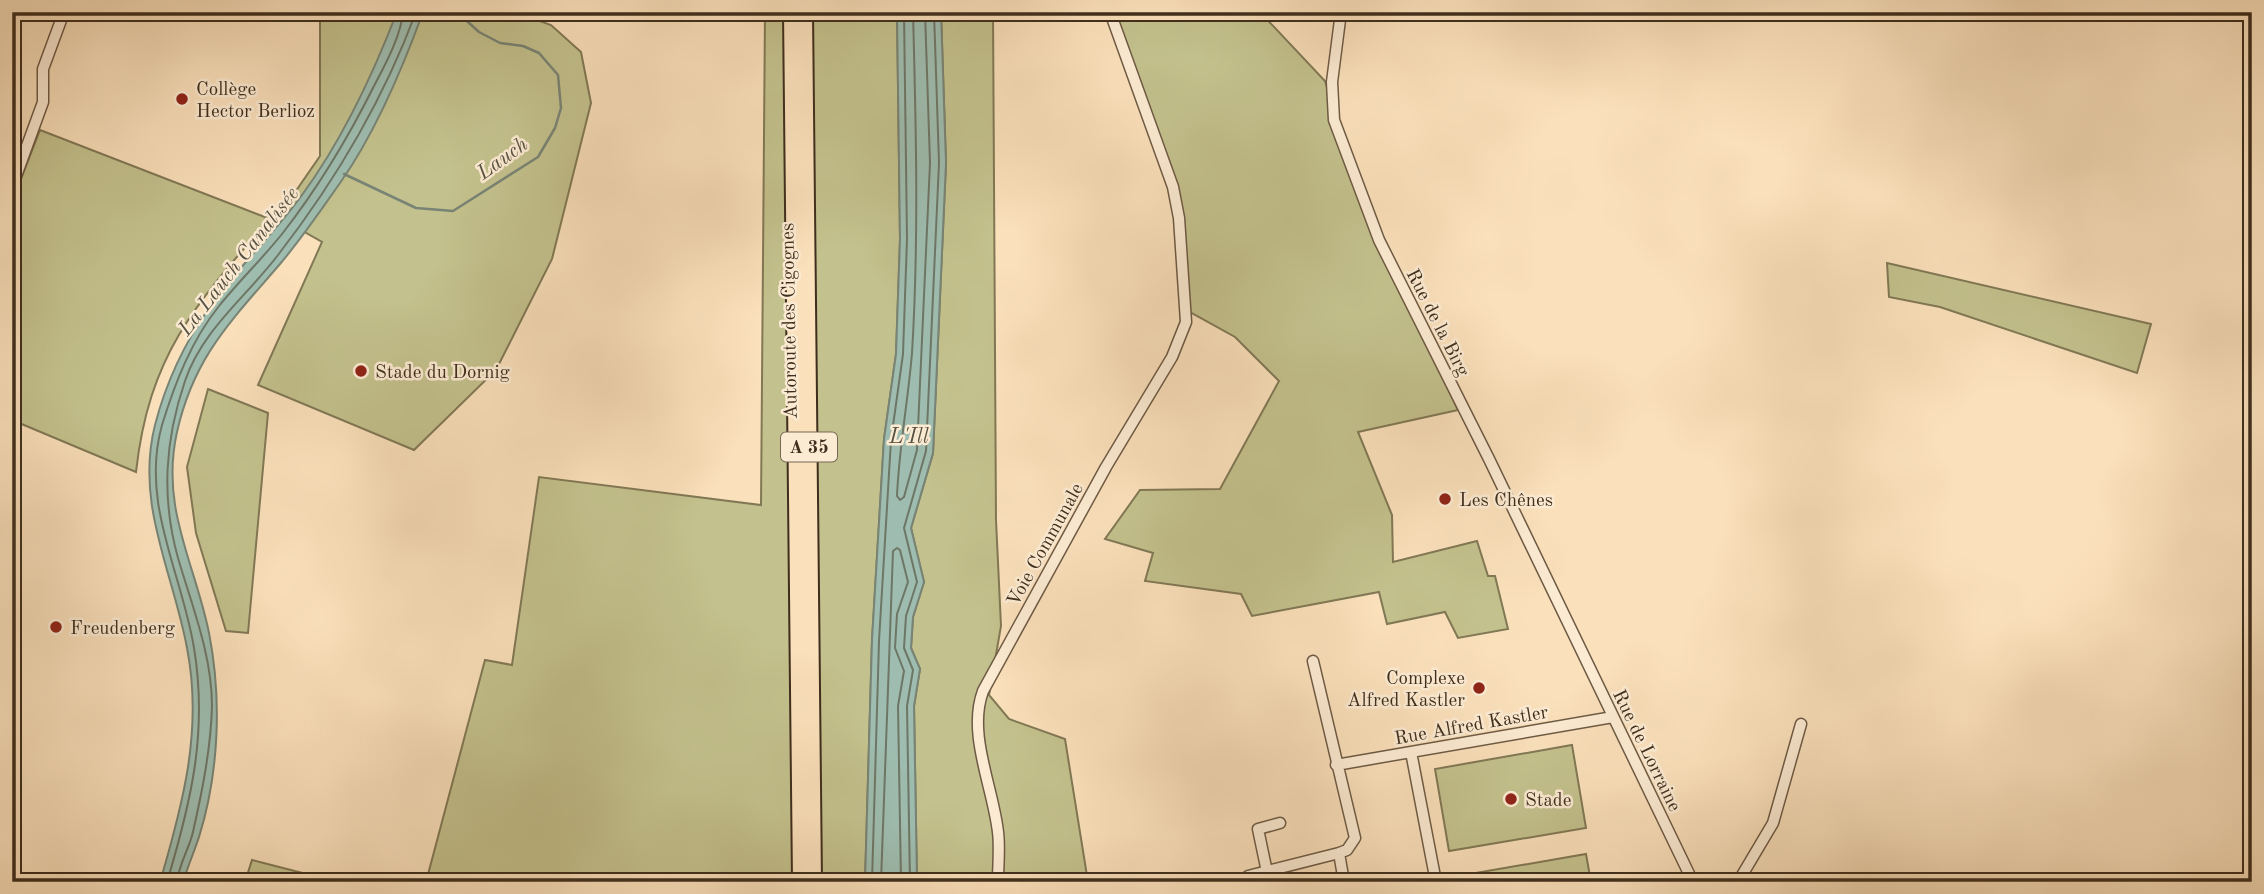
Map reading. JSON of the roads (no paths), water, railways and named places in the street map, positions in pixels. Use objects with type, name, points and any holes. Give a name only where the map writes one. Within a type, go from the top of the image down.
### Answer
[{"type":"highway","name":"Autoroute des Cigognes","points":[[791,12],[800,882]]},
{"type":"highway","name":"Autoroute des Cigognes","points":[[805,12],[814,882]]},
{"type":"street","points":[[12,187],[43,102],[43,69],[64,12]]},
{"type":"street","name":"Voie Communale","points":[[998,882],[998,831],[989,795],[977,706],[1106,467],[1172,357],[1186,322],[1179,218],[1173,187],[1110,12]]},
{"type":"street","name":"Rue de la Birg","points":[[1341,12],[1331,96],[1338,133],[1395,275],[1489,459],[1573,633]]},
{"type":"street","name":"Rue de Lorraine","points":[[1573,633],[1693,882]]},
{"type":"street","points":[[1242,882],[1245,877],[1260,876],[1347,850],[1355,838],[1313,661]]},
{"type":"street","name":"Rue Alfred Kastler","points":[[1336,765],[1613,717]]},
{"type":"street","points":[[1738,882],[1773,823],[1801,724]]},
{"type":"street","points":[[1411,752],[1436,882]]},
{"type":"street","points":[[1260,876],[1258,829],[1280,823]]},
{"type":"street","points":[[1339,853],[1344,882]]},
{"type":"water","name":"La Lauch Canalisée","points":[[397,12],[423,12],[377,122],[353,163],[311,224],[217,340],[204,360],[184,405],[173,460],[173,486],[181,535],[209,633],[216,684],[216,736],[206,813],[183,882],[160,882],[183,795],[192,737],[193,708],[187,648],[153,510],[150,454],[159,409],[177,363],[211,305],[291,209],[331,152],[356,107]]},
{"type":"water","name":"L'Ill","points":[[897,12],[941,12],[946,163],[933,453],[911,528],[924,582],[913,617],[911,648],[920,669],[914,706],[917,882],[865,882],[872,640],[884,439],[896,354],[900,239]]},
{"type":"waterway","name":"Lauch","points":[[344,174],[416,208],[453,211],[538,157],[555,128],[561,108],[558,75],[539,53],[523,46],[500,43],[479,32],[457,12]]},
{"type":"place","name":"Collège Hector Berlioz","points":[[182,99]]},
{"type":"place","name":"Stade du Dornig","points":[[361,371]]},
{"type":"place","name":"Les Chênes","points":[[1445,499]]},
{"type":"place","name":"Freudenberg","points":[[56,627]]},
{"type":"place","name":"Complexe Alfred Kastler","points":[[1479,688]]},
{"type":"place","name":"Stade","points":[[1511,799]]}]
